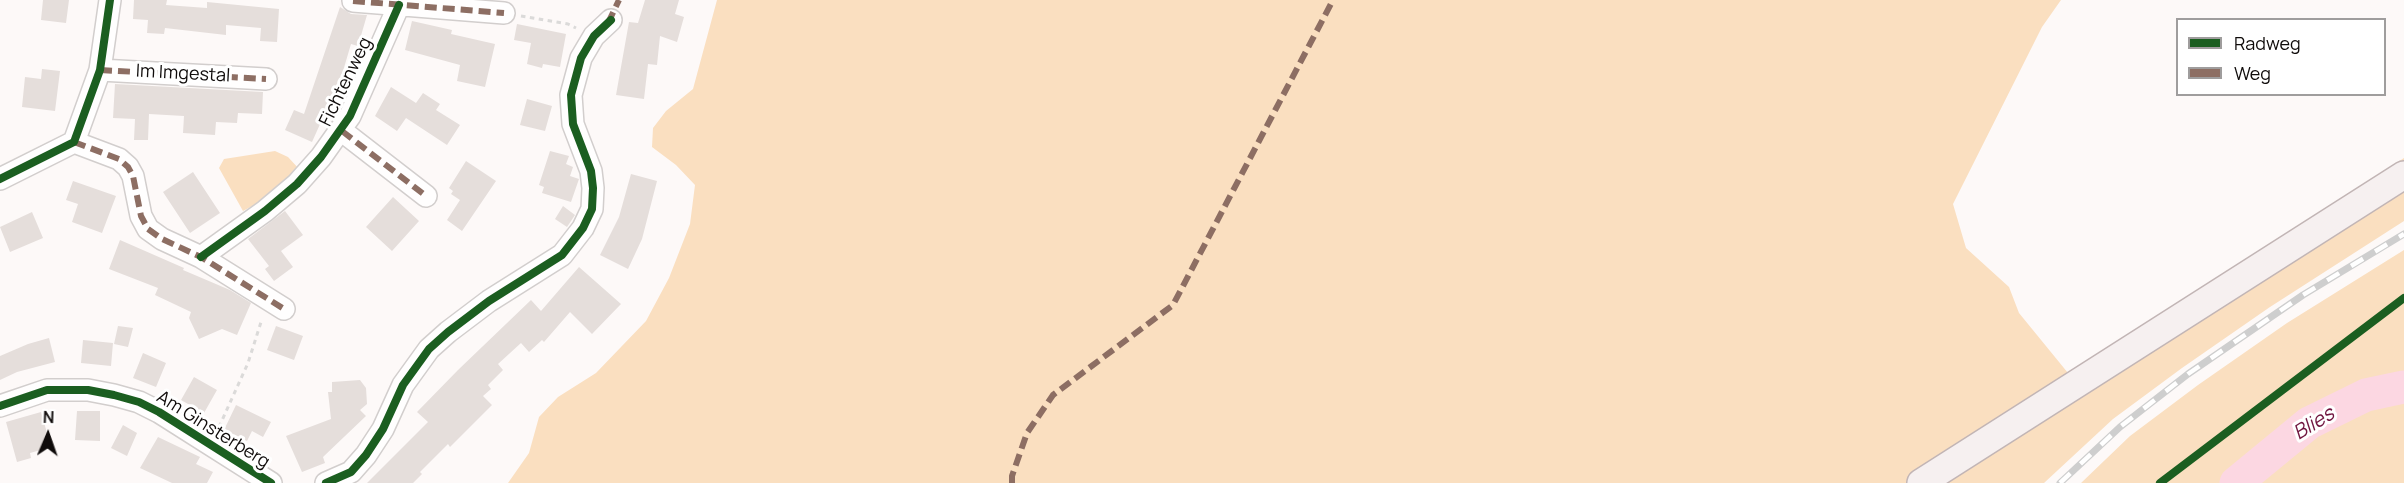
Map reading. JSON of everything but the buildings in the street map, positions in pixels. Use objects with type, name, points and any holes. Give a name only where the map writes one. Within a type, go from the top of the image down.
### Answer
[{"type":"main road","points":[[1921,483],[2404,175]]},
{"type":"street","points":[[0,179],[74,142],[100,70],[110,0]]},
{"type":"street","points":[[353,2],[504,13]]},
{"type":"street","name":"Fichtenweg","points":[[201,257],[265,211],[297,184],[342,131],[366,84],[399,5]]},
{"type":"street","points":[[326,483],[351,472],[366,455],[383,429],[403,385],[429,349],[489,301],[562,255],[583,228],[592,209],[593,188],[591,171],[573,124],[571,94],[581,58],[594,36],[611,20]]},
{"type":"street","name":"Im Imgestal","points":[[100,70],[266,79]]},
{"type":"street","name":"Fichtenweg","points":[[342,131],[426,196]]},
{"type":"street","points":[[74,142],[119,159],[128,167],[133,176],[141,216],[148,229],[162,239],[201,257],[277,305]]},
{"type":"street","name":"Am Ginsterberg","points":[[0,406],[47,390],[88,390],[139,402],[271,483]]},
{"type":"path","points":[[504,13],[568,24],[594,36]]},
{"type":"path","points":[[211,445],[277,305]]},
{"type":"shaded area","points":[[717,0],[2061,0],[2042,27],[1953,204],[1966,248],[2009,287],[2019,313],[2068,373],[2404,158],[2404,221],[2270,307],[2182,368],[2113,419],[2044,483],[508,483],[529,453],[539,417],[558,397],[596,373],[646,321],[669,278],[690,224],[695,185],[676,165],[652,147],[653,128],[666,111],[693,89]]},
{"type":"shaded area","points":[[275,151],[288,157],[300,170],[269,197],[243,211],[219,168],[224,159]]},
{"type":"shaded area","points":[[2404,250],[2404,483],[2081,483],[2130,436],[2198,385],[2287,323]]},
{"type":"waterway","name":"Blies","points":[[2236,483],[2309,423],[2366,395],[2404,387]]},
{"type":"railway","points":[[2060,483],[2120,427],[2188,374],[2303,295],[2404,234]]},
{"type":"marked path","points":[[608,23],[619,0]]},
{"type":"marked path","points":[[1012,483],[1012,476],[1027,433],[1053,395],[1173,305],[1333,0]]},
{"type":"marked path","points":[[353,1],[504,13]]},
{"type":"marked path","points":[[100,70],[266,79]]},
{"type":"marked path","points":[[342,131],[426,196]]},
{"type":"marked path","points":[[74,142],[119,159],[128,167],[133,176],[141,216],[148,229],[162,239],[201,257],[284,309]]},
{"type":"cycle path","points":[[0,179],[74,142],[100,70],[110,0]]},
{"type":"cycle path","points":[[201,257],[265,211],[297,184],[321,157],[350,116],[399,5]]},
{"type":"cycle path","points":[[326,483],[351,472],[366,455],[383,429],[403,385],[429,349],[489,301],[562,255],[583,228],[592,209],[593,188],[591,171],[573,124],[571,95],[581,58],[594,36],[611,20]]},
{"type":"cycle path","points":[[2160,483],[2404,298]]},
{"type":"cycle path","points":[[0,406],[47,390],[88,390],[139,402],[159,412],[271,483]]}]
